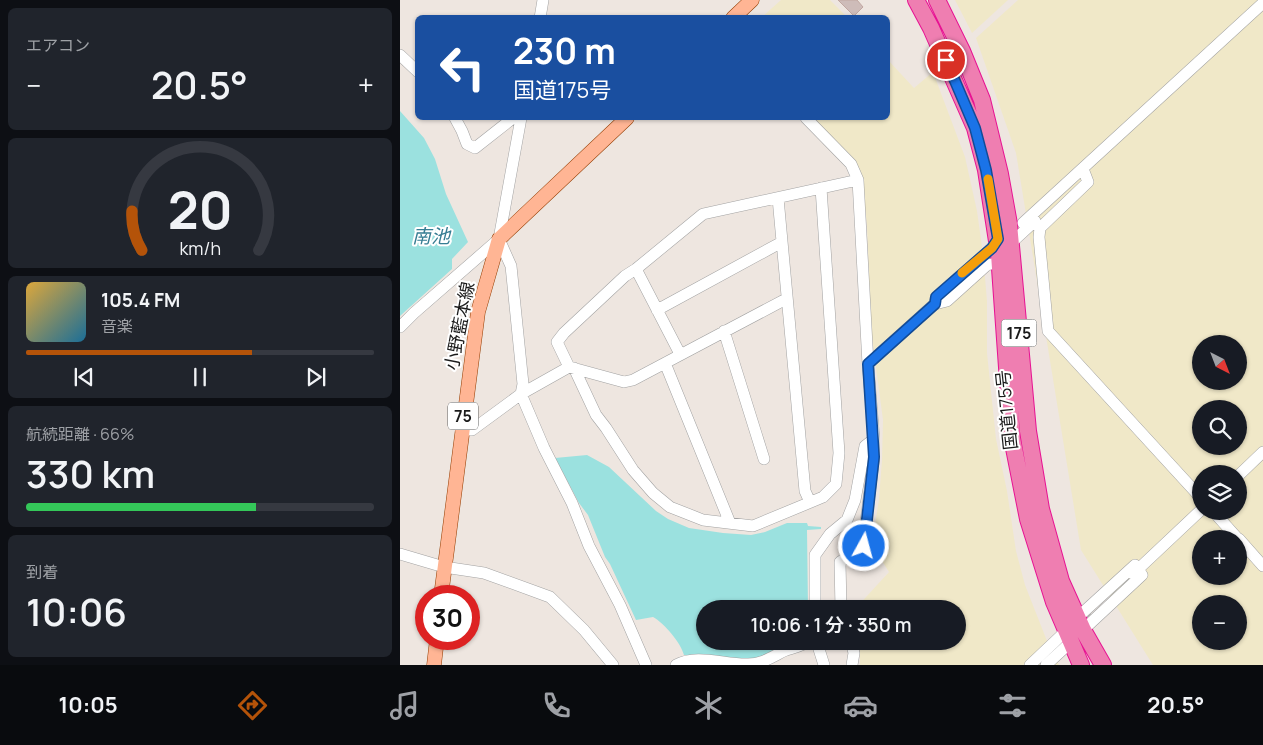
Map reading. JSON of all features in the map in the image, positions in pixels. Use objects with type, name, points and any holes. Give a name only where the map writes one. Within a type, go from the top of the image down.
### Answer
[{"type":"highway","name":"国道175号","points":[[916,0],[931,28],[975,128],[1004,241],[1028,431],[1041,509],[1061,581],[1084,620],[1103,665]]},
{"type":"highway","name":"国道175号","points":[[937,0],[962,51],[982,100],[1000,174],[1016,224],[993,260],[1012,438],[1028,519],[1065,639],[1081,665]]},
{"type":"main road","points":[[736,15],[752,0]]},
{"type":"main road","points":[[499,239],[626,120]]},
{"type":"main road","name":"小野藍本線","points":[[442,585],[478,312],[499,239]]},
{"type":"main road","points":[[434,665],[436,650]]},
{"type":"street","points":[[540,15],[543,0]]},
{"type":"street","points":[[935,304],[936,297],[992,248],[1004,241],[1077,184],[1083,169],[1263,3]]},
{"type":"street","points":[[400,55],[415,69]]},
{"type":"street","points":[[456,120],[467,144],[475,148],[510,120]]},
{"type":"street","points":[[521,120],[499,239],[511,266],[523,384],[521,394],[544,448],[572,503],[589,546],[620,605],[646,665]]},
{"type":"street","points":[[808,120],[850,164],[858,180],[874,457],[864,546],[840,562],[841,600]]},
{"type":"street","points":[[1016,224],[1076,170],[1083,169]]},
{"type":"street","points":[[1083,169],[1088,182],[1040,228],[1039,237],[1048,331],[1192,488]]},
{"type":"street","points":[[821,188],[839,453],[836,484],[823,497],[753,526],[703,520],[670,507],[653,493],[633,470],[596,415],[557,342],[564,332],[626,276],[704,214],[778,198],[821,188],[858,180]]},
{"type":"street","points":[[778,198],[805,491],[810,502]]},
{"type":"street","points":[[400,327],[499,239]]},
{"type":"street","points":[[657,310],[782,242]]},
{"type":"street","points":[[868,364],[935,304],[947,301],[993,260]]},
{"type":"street","points":[[636,269],[680,354]]},
{"type":"street","points":[[462,430],[472,430],[521,394],[571,368],[624,382],[633,380],[786,299]]},
{"type":"street","points":[[724,331],[764,459]]},
{"type":"street","points":[[664,363],[730,523]]},
{"type":"street","points":[[815,600],[815,555],[830,534],[847,520],[855,500],[865,446],[874,439]]},
{"type":"street","points":[[1247,467],[1263,452]]},
{"type":"street","points":[[1084,620],[1135,565],[1139,569],[1192,519]]},
{"type":"street","points":[[1221,520],[1230,530]]},
{"type":"street","points":[[1247,549],[1263,566]]},
{"type":"street","points":[[400,554],[444,567],[484,573],[550,596],[584,630],[613,665]]},
{"type":"street","points":[[1030,665],[1065,639]]},
{"type":"street","points":[[1036,665],[1065,639]]},
{"type":"street","points":[[1046,665],[1065,639]]},
{"type":"street","points":[[676,665],[681,662],[704,660],[748,664],[764,662],[786,650]]},
{"type":"street","points":[[819,650],[824,665]]},
{"type":"street","points":[[852,665],[853,650]]},
{"type":"shaded area","points":[[781,0],[830,0],[845,15],[764,15]]},
{"type":"shaded area","points":[[955,0],[1008,0],[972,33]]},
{"type":"shaded area","points":[[1018,0],[1263,0],[1263,665],[1153,665],[1081,550],[1016,153],[976,38]]},
{"type":"shaded area","points":[[890,62],[914,88],[933,72],[965,157],[977,211],[987,301],[987,353],[996,439],[1007,491],[1016,551],[1025,585],[1047,641],[1059,665],[860,665],[860,650],[966,650],[966,600],[863,600],[889,572],[872,545],[879,499],[883,420],[871,330],[867,225],[862,185],[814,120],[890,120]]},
{"type":"water","name":"南池","points":[[400,111],[424,138],[435,159],[446,194],[468,242],[452,259],[452,269],[400,316]]},
{"type":"water","points":[[587,455],[609,467],[656,511],[668,519],[689,528],[751,535],[765,532],[787,523],[807,523],[808,526],[821,527],[821,529],[807,530],[808,600],[696,600],[696,650],[775,650],[763,656],[745,660],[684,655],[676,639],[667,628],[653,617],[636,620],[605,557],[588,515],[579,503],[555,458]]},
{"type":"building","points":[[838,0],[857,0],[863,7],[853,15]]},
{"type":"tunnel","points":[[1076,629],[1091,614]]},
{"type":"slow traffic","points":[[962,273],[992,248],[998,239],[988,179]]},
{"type":"route","points":[[864,546],[874,457],[868,364],[935,304],[936,297],[992,248],[998,239],[986,170],[975,128],[946,60]]}]
